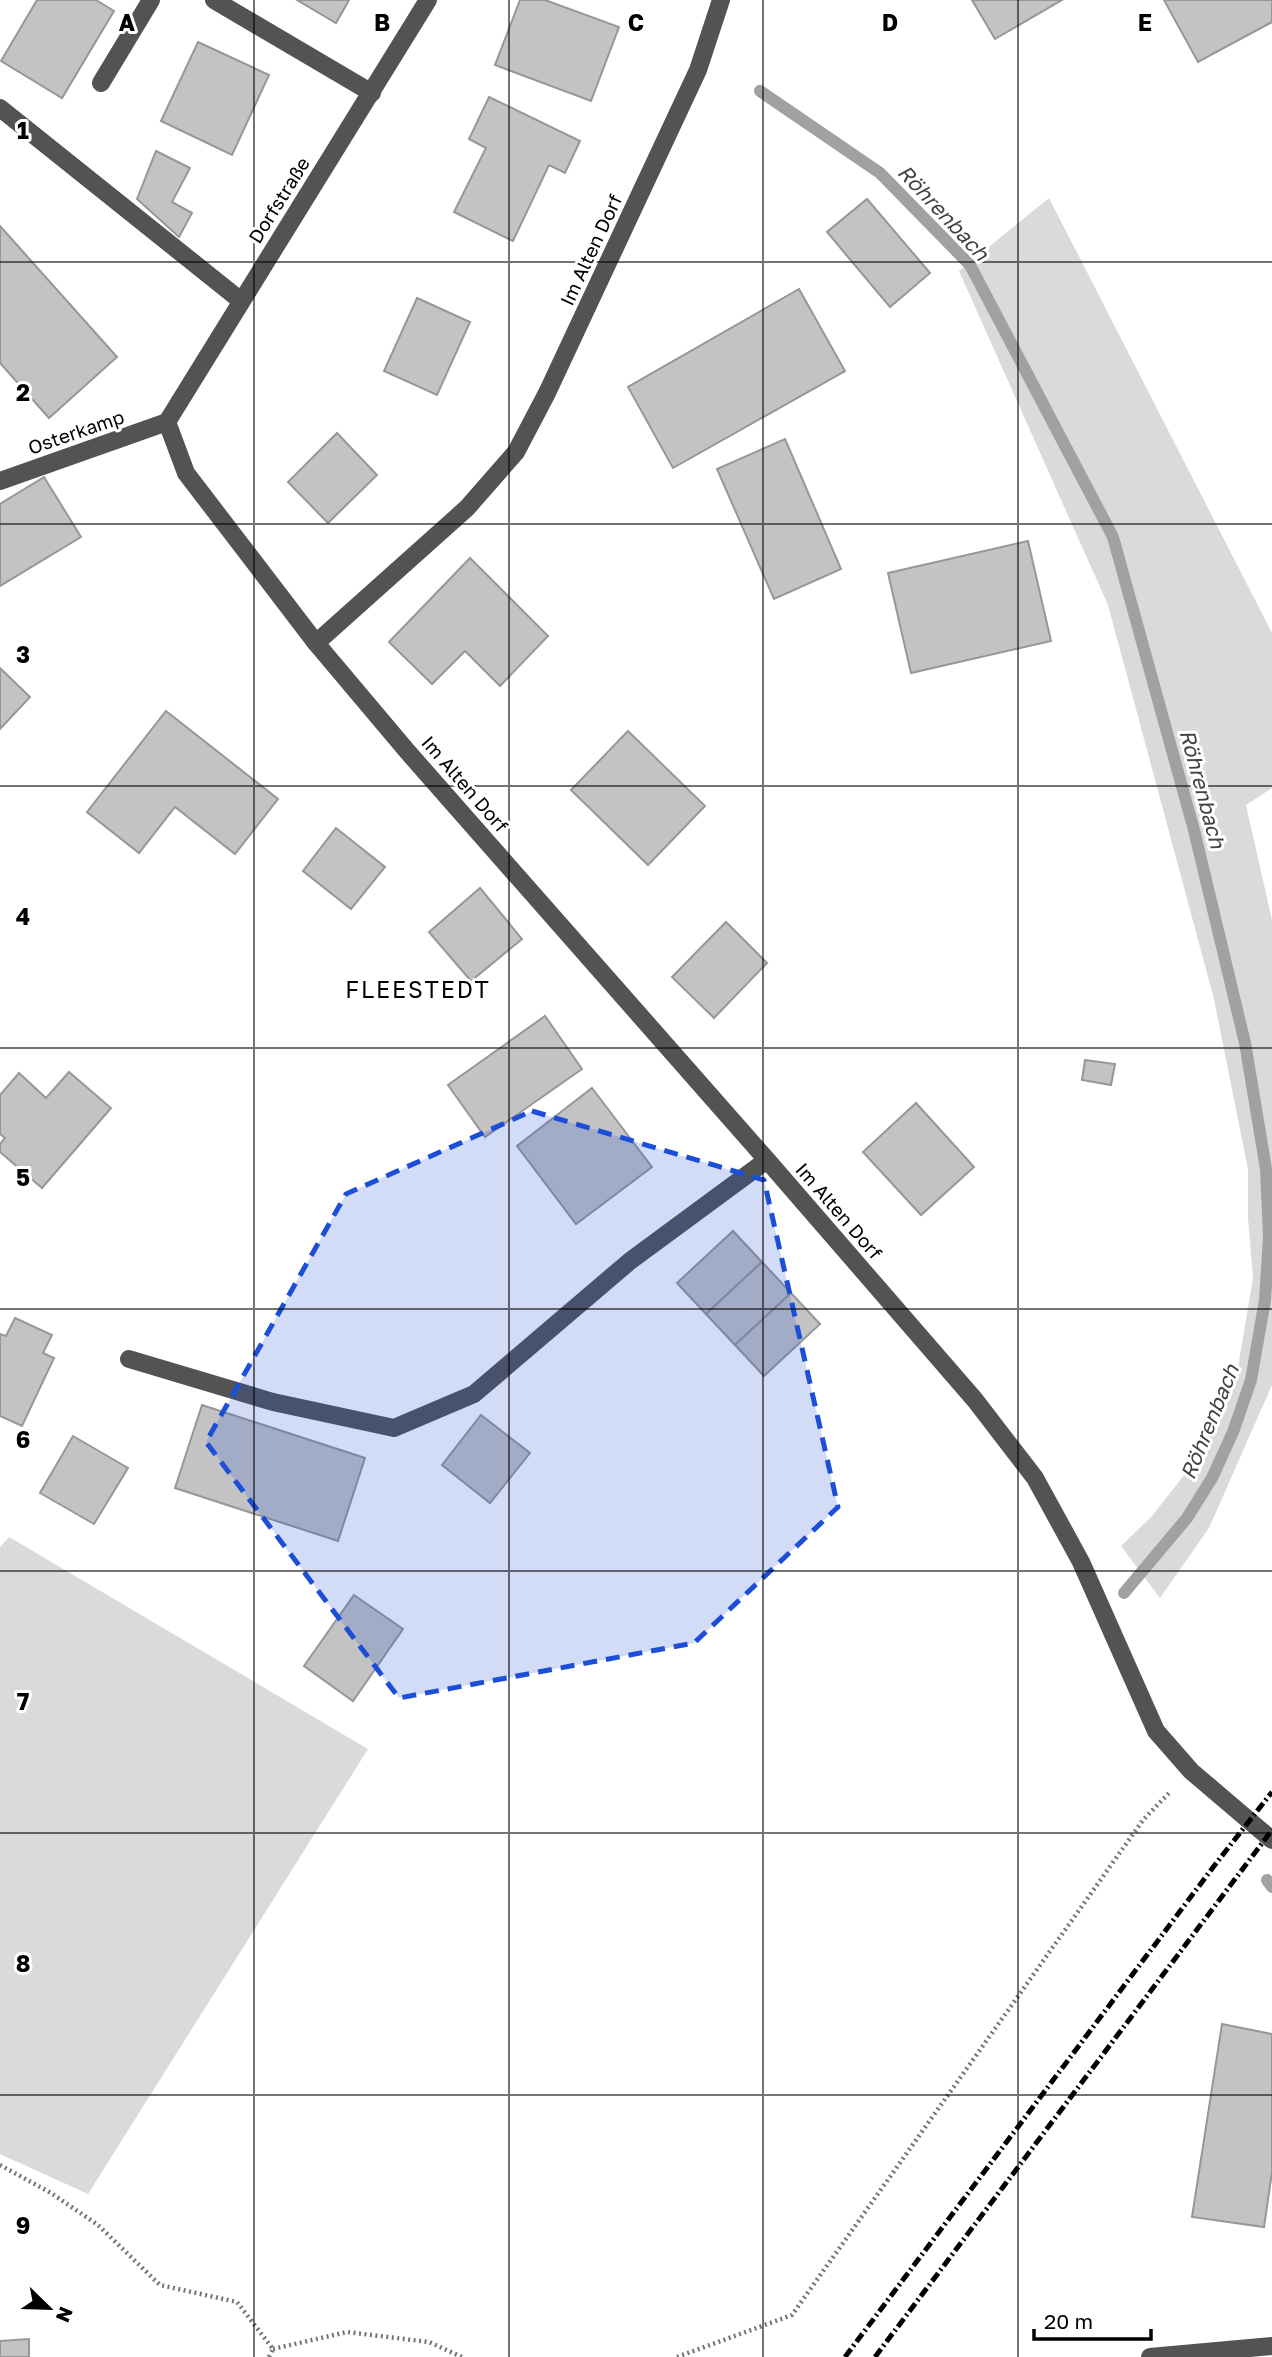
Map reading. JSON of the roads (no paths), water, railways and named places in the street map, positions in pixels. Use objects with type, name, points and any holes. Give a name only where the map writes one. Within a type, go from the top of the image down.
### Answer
[{"type":"street","points":[[101,83],[151,0]]},
{"type":"street","points":[[214,0],[372,93]]},
{"type":"street","name":"Dorfstraße","points":[[167,422],[428,0]]},
{"type":"street","name":"Im Alten Dorf","points":[[316,643],[467,508],[516,452],[547,393],[698,70],[721,0]]},
{"type":"street","points":[[0,108],[240,300]]},
{"type":"street","name":"Im Alten Dorf","points":[[167,422],[186,474],[316,643],[407,751],[975,1400],[1035,1478],[1081,1562],[1156,1731],[1191,1771],[1272,1840]]},
{"type":"street","name":"Osterkamp","points":[[0,481],[167,422]]},
{"type":"street","points":[[129,1359],[273,1402],[394,1428],[474,1394],[630,1261],[767,1160]]},
{"type":"street","points":[[1150,2357],[1272,2346]]},
{"type":"waterway","name":"Röhrenbach","points":[[760,91],[880,173],[970,265],[1113,537],[1194,830],[1245,1043],[1266,1169],[1269,1237],[1265,1300],[1251,1380],[1233,1432],[1212,1478],[1187,1518],[1124,1593]]},
{"type":"waterway","name":"Röhrenbach","points":[[1267,1880],[1272,1887]]},
{"type":"railway","points":[[845,2357],[1272,1792]]},
{"type":"railway","points":[[875,2357],[1272,1830]]},
{"type":"district","name":"FLEESTEDT","points":[[418,990]]}]
